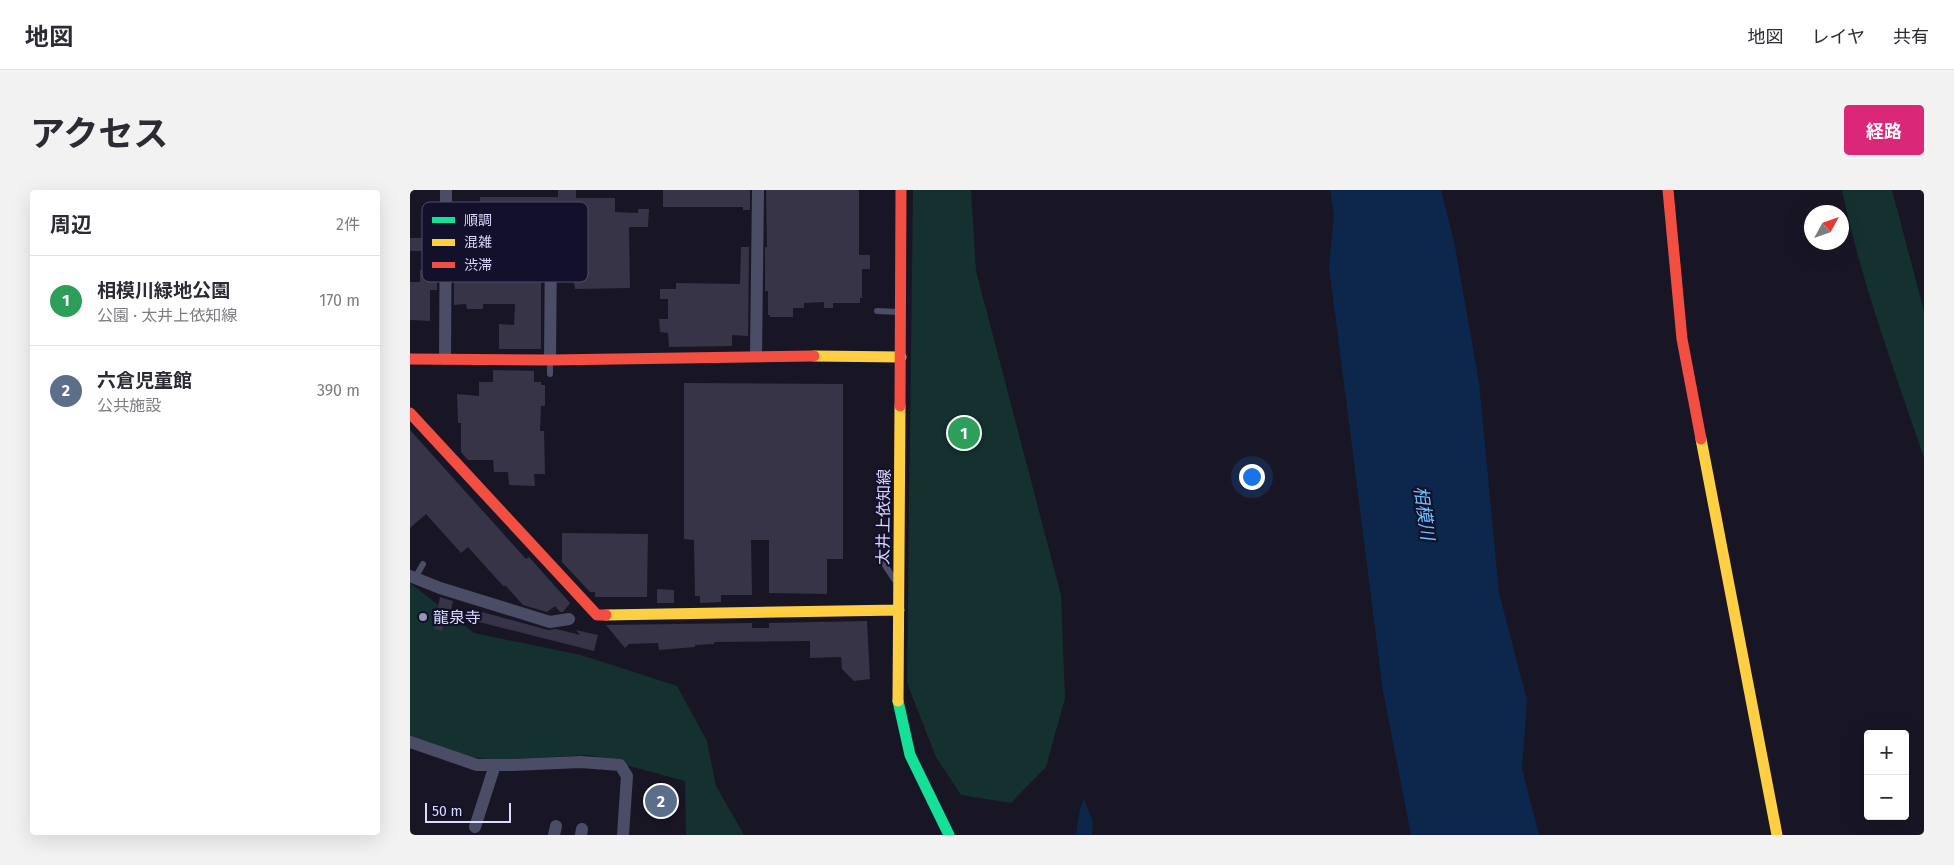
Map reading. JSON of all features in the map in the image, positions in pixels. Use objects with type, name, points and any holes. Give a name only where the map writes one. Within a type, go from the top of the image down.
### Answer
[{"type":"street","points":[[756,356],[758,190]]},
{"type":"street","name":"太井上依知線","points":[[901,190],[902,312],[897,695],[910,755],[949,835]]},
{"type":"street","points":[[1668,190],[1682,339],[1776,835]]},
{"type":"street","points":[[446,282],[446,359]]},
{"type":"street","points":[[550,360],[551,282]]},
{"type":"street","points":[[410,359],[550,360],[756,356],[901,357]]},
{"type":"street","points":[[410,413],[597,614],[899,610]]},
{"type":"street","points":[[412,577],[440,588],[550,622],[569,618]]},
{"type":"street","points":[[410,742],[476,764],[581,762],[620,765],[627,776],[623,835]]},
{"type":"street","points":[[475,827],[474,812],[495,765]]},
{"type":"lane","points":[[877,311],[902,312]]},
{"type":"lane","points":[[550,360],[550,374]]},
{"type":"lane","points":[[881,559],[893,579],[899,581]]},
{"type":"lane","points":[[412,577],[423,564]]},
{"type":"green space","points":[[913,190],[971,190],[976,271],[1061,595],[1065,698],[1046,767],[1011,803],[961,795],[936,757],[907,683]]},
{"type":"green space","points":[[1842,190],[1892,190],[1924,311],[1924,458],[1868,291],[1849,220],[1849,205],[1846,205]]},
{"type":"green space","points":[[410,583],[474,633],[581,655],[677,686],[707,741],[716,786],[744,835],[686,835],[685,781],[589,755],[492,760],[425,749],[410,743]]},
{"type":"water","name":"相模川","points":[[1330,190],[1441,190],[1454,241],[1479,382],[1499,593],[1527,700],[1522,769],[1539,835],[1411,835],[1383,691],[1329,266],[1334,215]]},
{"type":"water","points":[[1084,799],[1093,823],[1092,835],[1076,835],[1080,809]]},
{"type":"building","points":[[558,190],[576,190],[576,198],[615,198],[615,212],[638,213],[638,209],[649,209],[648,227],[629,227],[630,288],[575,289],[574,282],[588,282],[588,202],[480,202],[480,197],[558,197]]},
{"type":"building","points":[[663,190],[750,190],[750,210],[743,210],[743,207],[663,207]]},
{"type":"building","points":[[766,190],[859,190],[859,255],[870,255],[870,269],[862,269],[862,298],[860,298],[860,303],[833,303],[833,308],[824,308],[824,302],[804,303],[804,308],[793,308],[793,317],[770,317],[768,315],[768,291],[765,291],[765,247],[767,247]]},
{"type":"building","points":[[410,238],[422,238],[422,251],[410,251]]},
{"type":"building","points":[[741,247],[749,247],[748,336],[732,335],[732,346],[669,347],[668,333],[660,332],[659,319],[668,319],[668,299],[660,299],[660,289],[676,289],[676,283],[740,284]]},
{"type":"building","points":[[420,270],[422,270],[422,282],[437,282],[437,290],[430,290],[430,321],[410,320],[410,282],[420,282]]},
{"type":"building","points":[[454,282],[541,282],[541,349],[499,349],[499,324],[514,325],[515,304],[483,304],[483,309],[467,309],[466,304],[454,305]]},
{"type":"building","points":[[493,370],[534,371],[534,382],[541,382],[541,385],[545,385],[545,406],[541,406],[540,431],[544,431],[545,474],[534,474],[535,486],[509,485],[508,472],[494,472],[493,460],[468,460],[461,452],[461,423],[458,423],[457,394],[479,396],[479,382],[493,382]]},
{"type":"building","points":[[684,383],[843,384],[843,559],[827,559],[827,594],[769,593],[769,540],[751,540],[752,595],[721,595],[721,602],[700,603],[700,596],[695,596],[694,540],[684,539]]},
{"type":"building","points":[[410,430],[526,559],[529,557],[570,603],[563,612],[560,612],[555,606],[547,612],[523,605],[468,547],[461,553],[426,514],[410,528]]},
{"type":"building","points":[[562,533],[648,534],[647,597],[595,597],[595,592],[590,592],[562,562]]},
{"type":"building","points":[[657,589],[674,590],[674,603],[657,603]]},
{"type":"building","points":[[440,597],[453,601],[451,610],[448,609],[442,631],[434,629]]},
{"type":"building","points":[[482,612],[548,630],[556,629],[580,635],[576,630],[598,635],[594,651],[479,622]]},
{"type":"building","points":[[867,621],[870,679],[854,681],[842,669],[841,657],[810,658],[810,641],[714,642],[714,644],[695,645],[695,647],[659,650],[658,643],[629,644],[625,648],[606,625],[752,623],[752,628],[769,628],[769,623]]},
{"type":"traffic: fast","points":[[898,701],[910,755],[949,835]]},
{"type":"traffic: slow","points":[[814,356],[901,357]]},
{"type":"traffic: slow","points":[[898,701],[900,406]]},
{"type":"traffic: slow","points":[[1701,439],[1777,835]]},
{"type":"traffic: slow","points":[[606,615],[899,610]]},
{"type":"traffic: jam","points":[[900,406],[901,190]]},
{"type":"traffic: jam","points":[[1668,190],[1682,339],[1701,439]]},
{"type":"traffic: jam","points":[[410,359],[550,360],[814,356]]},
{"type":"traffic: jam","points":[[410,413],[597,615],[606,615]]},
{"type":"place","name":"相模川緑地公園","points":[[964,433]]},
{"type":"place","name":"龍泉寺","points":[[423,617]]},
{"type":"place","name":"六倉児童館","points":[[661,801]]}]
